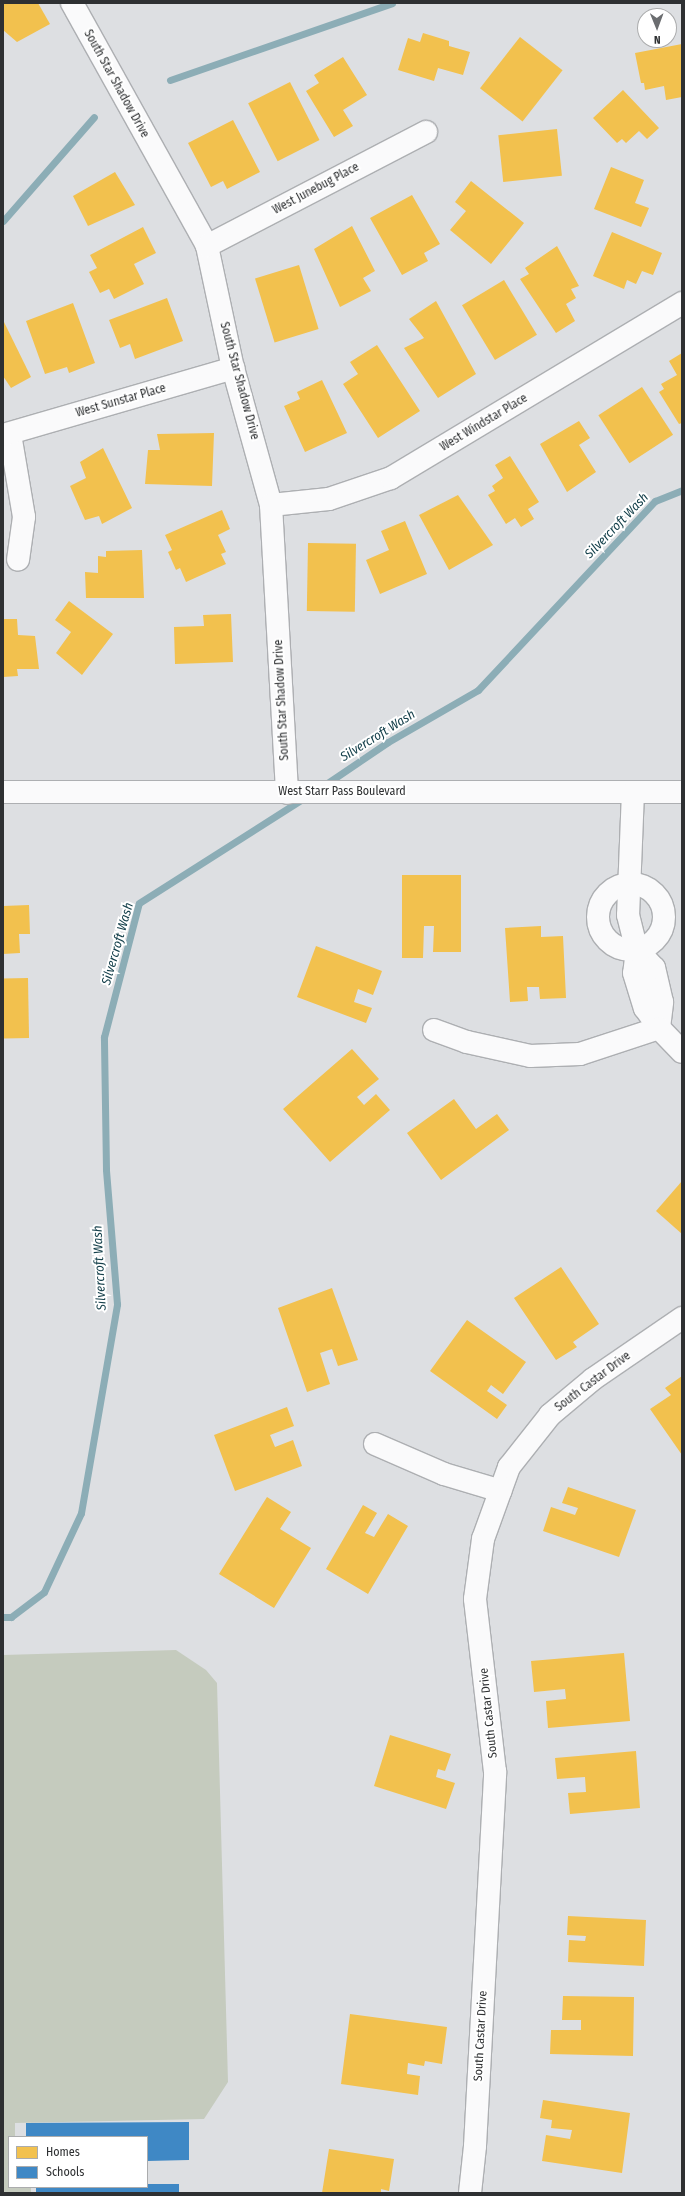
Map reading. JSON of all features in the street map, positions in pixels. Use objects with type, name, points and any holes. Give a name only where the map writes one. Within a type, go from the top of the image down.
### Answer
[{"type":"street","name":"South Star Shadow Drive","points":[[72,3],[208,246],[233,368],[271,505],[287,793]]},
{"type":"street","name":"West Junebug Place","points":[[208,246],[426,132]]},
{"type":"street","name":"West Windstar Place","points":[[271,505],[329,499],[391,478],[682,304]]},
{"type":"street","name":"West Sunstar Place","points":[[18,560],[24,517],[6,434],[233,368]]},
{"type":"street","name":"West Starr Pass Boulevard","points":[[3,792],[682,792]]},
{"type":"street","points":[[633,792],[628,884],[628,915],[637,950],[634,973],[645,1008],[659,1028],[682,1052]]},
{"type":"street","points":[[628,884],[648,888],[656,895],[665,914],[660,935],[652,944],[637,950],[620,949],[610,944],[599,925],[601,904],[607,894],[616,888],[628,884]]},
{"type":"street","points":[[434,1030],[467,1042],[530,1056],[580,1054],[659,1028]]},
{"type":"street","name":"South Castar Drive","points":[[470,2193],[476,2146],[495,1772],[475,1599],[483,1539],[509,1467],[550,1415],[593,1379],[682,1318]]},
{"type":"street","points":[[375,1444],[444,1474],[501,1491]]},
{"type":"shaded area","points":[[176,1650],[206,1670],[217,1683],[228,2082],[204,2119],[15,2123],[15,2136],[8,2136],[8,2188],[31,2188],[31,2193],[3,2193],[3,1655]]},
{"type":"building: Homes","points":[[3,3],[38,3],[50,24],[17,42],[3,30]]},
{"type":"building: Homes","points":[[423,33],[449,41],[449,46],[470,52],[463,75],[438,68],[434,81],[398,70],[408,38],[420,42]]},
{"type":"building: Homes","points":[[520,37],[563,70],[523,121],[480,88]]},
{"type":"building: Homes","points":[[682,44],[682,97],[666,100],[664,86],[645,90],[644,83],[641,83],[635,53],[661,48],[677,48],[677,45]]},
{"type":"building: Homes","points":[[343,57],[367,95],[343,110],[353,126],[334,137],[306,91],[319,83],[314,75]]},
{"type":"building: Homes","points":[[290,82],[320,140],[278,161],[248,103]]},
{"type":"building: Homes","points":[[623,90],[659,128],[647,139],[639,131],[626,143],[622,139],[617,143],[593,118]]},
{"type":"building: Homes","points":[[233,120],[260,172],[227,189],[223,181],[211,187],[188,143]]},
{"type":"building: Homes","points":[[557,129],[562,176],[503,182],[498,135]]},
{"type":"building: Homes","points":[[611,167],[644,180],[635,203],[649,208],[641,227],[594,209]]},
{"type":"building: Homes","points":[[115,172],[135,205],[88,226],[73,196]]},
{"type":"building: Homes","points":[[471,181],[524,223],[491,264],[450,230],[466,211],[455,202]]},
{"type":"building: Homes","points":[[412,195],[440,244],[424,253],[428,261],[402,275],[370,218]]},
{"type":"building: Homes","points":[[352,226],[375,271],[363,278],[371,291],[340,307],[314,249]]},
{"type":"building: Homes","points":[[143,227],[156,253],[134,264],[144,284],[114,299],[109,289],[100,293],[89,272],[97,268],[90,255]]},
{"type":"building: Homes","points":[[612,232],[662,253],[653,275],[642,271],[636,284],[627,280],[624,289],[593,276]]},
{"type":"building: Homes","points":[[557,246],[579,286],[571,289],[576,298],[566,304],[575,321],[556,333],[520,279],[529,274],[525,268]]},
{"type":"building: Homes","points":[[299,265],[319,329],[275,343],[255,278]]},
{"type":"building: Homes","points":[[504,280],[537,335],[495,360],[462,305]]},
{"type":"building: Homes","points":[[167,298],[183,341],[135,359],[130,344],[120,348],[109,320]]},
{"type":"building: Homes","points":[[436,301],[476,374],[438,398],[404,348],[424,338],[409,319]]},
{"type":"building: Homes","points":[[73,303],[95,363],[69,373],[67,367],[45,374],[26,321]]},
{"type":"building: Homes","points":[[3,320],[31,377],[11,388],[3,376]]},
{"type":"building: Homes","points":[[377,345],[420,411],[378,438],[343,384],[358,374],[350,362]]},
{"type":"building: Homes","points":[[682,353],[682,423],[679,424],[659,392],[664,389],[661,384],[677,375],[669,361]]},
{"type":"building: Homes","points":[[322,380],[347,433],[305,452],[284,406],[300,399],[297,392]]},
{"type":"building: Homes","points":[[642,387],[673,435],[629,463],[598,415]]},
{"type":"building: Homes","points":[[579,421],[590,438],[579,445],[596,472],[567,492],[540,444]]},
{"type":"building: Homes","points":[[214,433],[212,486],[145,484],[148,450],[160,450],[157,434]]},
{"type":"building: Homes","points":[[103,448],[132,508],[102,524],[99,516],[85,520],[70,486],[86,478],[80,462]]},
{"type":"building: Homes","points":[[510,456],[539,502],[528,509],[534,519],[521,527],[515,518],[506,524],[488,495],[495,491],[492,486],[503,478],[495,465]]},
{"type":"building: Homes","points":[[458,495],[493,545],[449,570],[419,515]]},
{"type":"building: Homes","points":[[222,510],[230,529],[218,535],[226,552],[221,554],[226,564],[186,582],[180,568],[176,570],[168,552],[172,550],[165,535]]},
{"type":"building: Homes","points":[[405,521],[427,574],[380,594],[366,560],[389,550],[381,531]]},
{"type":"building: Homes","points":[[308,543],[356,544],[355,612],[307,611]]},
{"type":"building: Homes","points":[[142,550],[144,598],[86,598],[85,572],[98,573],[98,556],[106,557],[106,551]]},
{"type":"building: Homes","points":[[69,601],[113,634],[82,675],[56,653],[71,632],[55,620]]},
{"type":"building: Homes","points":[[231,614],[233,662],[175,664],[174,627],[204,626],[203,615]]},
{"type":"building: Homes","points":[[3,619],[17,619],[18,635],[35,636],[39,669],[17,669],[18,676],[3,677]]},
{"type":"building: Homes","points":[[402,875],[461,875],[461,952],[433,952],[434,926],[424,926],[423,958],[402,958]]},
{"type":"building: Homes","points":[[29,905],[30,934],[19,934],[20,953],[3,954],[3,906]]},
{"type":"building: Homes","points":[[541,926],[541,937],[563,936],[566,998],[540,999],[539,987],[527,987],[528,1001],[510,1002],[505,928]]},
{"type":"building: Homes","points":[[316,946],[382,971],[373,995],[358,989],[354,1002],[372,1008],[366,1023],[297,997]]},
{"type":"building: Homes","points":[[3,978],[28,978],[29,1038],[4,1038]]},
{"type":"building: Homes","points":[[352,1049],[379,1079],[357,1097],[364,1105],[376,1094],[390,1110],[330,1162],[283,1109]]},
{"type":"building: Homes","points":[[454,1099],[476,1129],[497,1114],[509,1130],[441,1180],[407,1133]]},
{"type":"building: Homes","points":[[682,1181],[682,1234],[656,1211]]},
{"type":"building: Homes","points":[[561,1267],[599,1324],[573,1342],[577,1347],[556,1360],[514,1298]]},
{"type":"building: Homes","points":[[332,1288],[358,1360],[338,1366],[332,1349],[320,1353],[330,1384],[307,1392],[278,1308]]},
{"type":"building: Homes","points":[[467,1320],[526,1362],[503,1394],[491,1385],[487,1391],[507,1405],[497,1419],[430,1371]]},
{"type":"building: Homes","points":[[682,1376],[682,1455],[650,1409],[671,1395],[665,1388]]},
{"type":"building: Homes","points":[[287,1407],[294,1426],[270,1435],[275,1447],[293,1440],[302,1466],[235,1491],[214,1435]]},
{"type":"building: Homes","points":[[568,1487],[636,1510],[619,1557],[543,1531],[551,1507],[575,1515],[578,1508],[562,1503]]},
{"type":"building: Homes","points":[[267,1497],[291,1512],[280,1529],[311,1548],[274,1608],[219,1574]]},
{"type":"building: Homes","points":[[363,1505],[377,1513],[365,1533],[374,1537],[388,1514],[408,1526],[368,1594],[326,1569]]},
{"type":"building: Homes","points":[[624,1653],[630,1721],[548,1728],[546,1701],[566,1699],[565,1689],[534,1692],[531,1661]]},
{"type":"building: Homes","points":[[390,1735],[451,1754],[445,1771],[438,1769],[436,1777],[455,1783],[446,1809],[374,1786]]},
{"type":"building: Homes","points":[[636,1751],[640,1808],[570,1814],[568,1793],[586,1792],[585,1777],[557,1779],[555,1758]]},
{"type":"building: Homes","points":[[568,1916],[646,1920],[644,1966],[568,1962],[569,1940],[585,1941],[586,1936],[567,1935]]},
{"type":"building: Homes","points":[[563,1996],[634,1997],[633,2056],[550,2054],[551,2030],[581,2030],[581,2020],[562,2020]]},
{"type":"building: Homes","points":[[350,2014],[447,2027],[442,2064],[425,2061],[424,2066],[408,2063],[407,2074],[420,2076],[418,2095],[341,2084]]},
{"type":"building: Homes","points":[[543,2100],[630,2113],[622,2173],[542,2161],[546,2135],[570,2139],[572,2130],[551,2128],[552,2120],[540,2118]]},
{"type":"building: Homes","points":[[329,2149],[394,2159],[389,2191],[381,2189],[381,2193],[322,2193]]},
{"type":"building: Schools","points":[[189,2122],[189,2160],[148,2161],[148,2136],[26,2136],[26,2123]]},
{"type":"building: Schools","points":[[148,2184],[179,2184],[179,2193],[36,2193],[36,2188],[148,2188]]},
{"type":"waterway","points":[[170,80],[392,3]]},
{"type":"waterway","points":[[3,221],[94,117]]},
{"type":"waterway","name":"Silvercroft Wash","points":[[323,786],[388,742],[478,690],[655,501],[682,490]]},
{"type":"waterway","name":"Silvercroft Wash","points":[[3,1617],[11,1617],[44,1592],[81,1513],[117,1304],[106,1169],[104,1037],[139,903],[304,798]]}]
